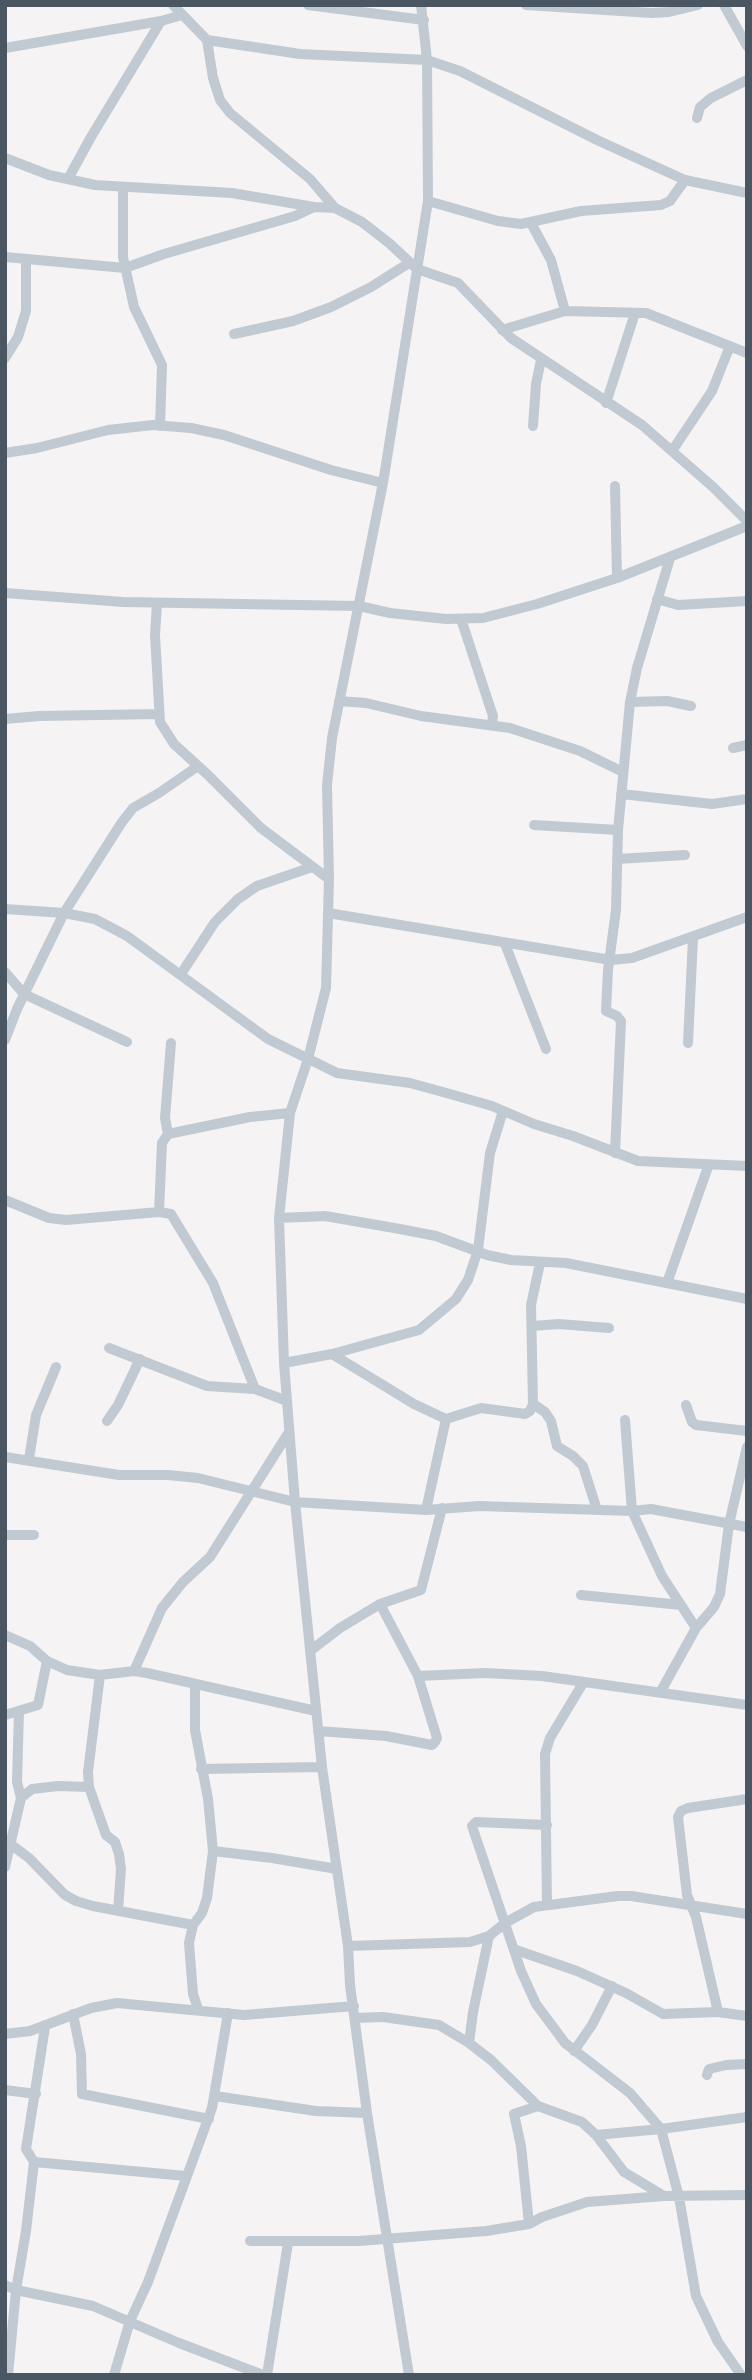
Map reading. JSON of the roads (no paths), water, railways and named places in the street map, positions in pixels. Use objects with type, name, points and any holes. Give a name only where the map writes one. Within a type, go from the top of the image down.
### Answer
[{"type":"street","points":[[308,5],[424,20]]},
{"type":"street","points":[[409,2375],[368,2113],[348,1946],[322,1768],[284,1363],[279,1218],[290,1113],[308,1059],[326,988],[330,879],[327,785],[332,738],[383,483],[413,266],[428,201],[427,60],[421,5]]},
{"type":"street","points":[[526,5],[652,13],[698,5]]},
{"type":"street","points":[[724,5],[747,46]]},
{"type":"street","points":[[5,48],[161,21],[179,9],[207,40],[213,78],[220,100],[230,113],[310,179],[335,208],[362,222],[413,266],[458,283],[502,330],[541,360],[642,425],[713,487],[747,524],[617,578],[483,618],[461,619],[390,613],[359,606],[157,603],[5,593]]},
{"type":"street","points":[[68,179],[161,21]]},
{"type":"street","points":[[207,40],[300,54],[427,60],[460,71],[597,140],[685,180],[747,193]]},
{"type":"street","points":[[697,118],[700,107],[711,97],[747,80]]},
{"type":"street","points":[[5,158],[49,175],[68,179],[123,187],[232,192],[314,207],[335,208]]},
{"type":"street","points":[[428,201],[498,221],[530,223],[581,211],[661,205],[670,201],[685,180]]},
{"type":"street","points":[[123,187],[125,268],[134,307],[162,365],[160,426]]},
{"type":"street","points":[[5,257],[125,268],[295,216],[314,207]]},
{"type":"street","points":[[530,223],[551,260],[565,310]]},
{"type":"street","points":[[5,358],[18,337],[26,311],[26,258]]},
{"type":"street","points":[[234,334],[293,321],[331,307],[413,266]]},
{"type":"street","points":[[502,330],[565,310],[646,313],[747,353]]},
{"type":"street","points":[[606,403],[635,313]]},
{"type":"street","points":[[672,451],[712,391],[730,346]]},
{"type":"street","points":[[533,426],[541,360]]},
{"type":"street","points":[[5,453],[108,430],[160,426],[191,428],[224,435],[318,466],[383,483]]},
{"type":"street","points":[[615,486],[617,578]]},
{"type":"street","points":[[615,1153],[621,1021],[606,1011],[616,910],[621,794],[630,702],[637,668],[670,558]]},
{"type":"street","points":[[657,599],[678,605],[747,601]]},
{"type":"street","points":[[157,603],[155,635],[160,722],[174,744],[261,828],[330,879]]},
{"type":"street","points":[[461,619],[492,716],[492,725]]},
{"type":"street","points":[[340,701],[366,703],[421,716],[510,728],[568,747],[624,772]]},
{"type":"street","points":[[630,702],[667,701],[691,705]]},
{"type":"street","points":[[5,719],[159,714]]},
{"type":"street","points":[[733,748],[747,745]]},
{"type":"street","points":[[5,1040],[24,994],[64,913],[133,808],[198,766]]},
{"type":"street","points":[[621,794],[712,804],[747,799]]},
{"type":"street","points":[[534,825],[618,830]]},
{"type":"street","points":[[617,859],[685,855]]},
{"type":"street","points":[[181,974],[215,922],[238,899],[257,886],[312,867]]},
{"type":"street","points":[[5,909],[64,913],[95,919],[127,936],[268,1039],[337,1073],[410,1083],[503,1111],[638,1161],[747,1166]]},
{"type":"street","points":[[328,913],[611,961],[632,958],[747,917]]},
{"type":"street","points":[[688,1043],[692,938]]},
{"type":"street","points":[[505,944],[546,1049]]},
{"type":"street","points":[[5,972],[24,994],[127,1042]]},
{"type":"street","points":[[159,1212],[162,1143],[168,1134],[165,1118],[171,1043]]},
{"type":"street","points":[[284,1363],[332,1354],[419,1329],[456,1299],[468,1280],[478,1250],[490,1153],[503,1111]]},
{"type":"street","points":[[168,1134],[250,1117],[290,1113]]},
{"type":"street","points":[[667,1283],[709,1164]]},
{"type":"street","points":[[5,1200],[49,1218],[66,1220],[159,1212],[172,1214],[213,1283],[255,1389]]},
{"type":"street","points":[[279,1218],[325,1216],[436,1236],[487,1255],[511,1260],[566,1263],[747,1299]]},
{"type":"street","points":[[332,1354],[414,1404],[446,1419],[481,1408],[525,1415],[533,1404],[531,1305],[540,1263]]},
{"type":"street","points":[[532,1326],[559,1324],[608,1328]]},
{"type":"street","points":[[109,1348],[207,1386],[255,1389],[287,1401]]},
{"type":"street","points":[[107,1421],[118,1405],[140,1359]]},
{"type":"street","points":[[29,1459],[36,1415],[55,1367]]},
{"type":"street","points":[[533,1404],[545,1412],[551,1421],[557,1446],[573,1455],[583,1466],[597,1510]]},
{"type":"street","points":[[686,1405],[692,1422],[696,1425],[747,1431]]},
{"type":"street","points":[[426,1510],[446,1419]]},
{"type":"street","points":[[625,1420],[632,1511],[662,1576],[695,1628]]},
{"type":"street","points":[[134,1671],[162,1608],[183,1582],[210,1557],[290,1431]]},
{"type":"street","points":[[660,1691],[695,1628],[714,1607],[720,1594],[729,1524],[747,1447]]},
{"type":"street","points":[[5,1457],[119,1475],[198,1478],[295,1502],[426,1510],[479,1506],[632,1511],[651,1509],[747,1527]]},
{"type":"street","points":[[310,1651],[340,1628],[380,1604],[421,1590],[436,1542],[442,1508]]},
{"type":"street","points":[[5,1535],[34,1535]]},
{"type":"street","points":[[581,1595],[681,1605]]},
{"type":"street","points":[[318,1731],[386,1736],[432,1745],[437,1738],[418,1676],[380,1604]]},
{"type":"street","points":[[5,1635],[30,1646],[47,1661],[67,1670],[100,1675],[134,1671],[316,1711]]},
{"type":"street","points":[[5,1715],[38,1705],[47,1661]]},
{"type":"street","points":[[418,1676],[485,1673],[542,1676],[747,1705]]},
{"type":"street","points":[[100,1675],[88,1772],[89,1787],[106,1835],[115,1842],[119,1854],[121,1869],[118,1910]]},
{"type":"street","points":[[547,1906],[546,1745],[583,1683]]},
{"type":"street","points":[[195,1685],[195,1730],[208,1799],[213,1851],[207,1898],[202,1913],[193,1925],[189,1943],[189,1966],[198,2009]]},
{"type":"street","points":[[5,1867],[8,1842],[21,1798],[17,1782],[19,1712]]},
{"type":"street","points":[[201,1769],[322,1768]]},
{"type":"street","points":[[21,1798],[32,1789],[89,1787]]},
{"type":"street","points":[[718,2012],[696,1917],[687,1895],[678,1817],[681,1811],[688,1808],[747,1798]]},
{"type":"street","points":[[547,1825],[476,1822],[472,1826],[528,1989],[536,2004],[565,2043],[630,2092],[661,2129],[679,2197],[696,2296],[718,2342],[741,2375]]},
{"type":"street","points":[[8,1842],[29,1857],[65,1895],[93,1906],[193,1925]]},
{"type":"street","points":[[213,1851],[337,1869]]},
{"type":"street","points":[[348,1946],[470,1942],[489,1936],[505,1923],[534,1907],[631,1896],[747,1914]]},
{"type":"street","points":[[469,2043],[489,1936]]},
{"type":"street","points":[[516,1950],[612,1986],[669,2016],[718,2012],[747,2016]]},
{"type":"street","points":[[574,2051],[592,2025],[612,1986]]},
{"type":"street","points":[[5,2034],[45,2027],[73,2014],[117,2003],[228,2013],[355,2012],[439,2025],[469,2043],[538,2106],[582,2122],[596,2135],[624,2172],[664,2196]]},
{"type":"street","points":[[114,2375],[131,2321],[209,2119],[228,2013]]},
{"type":"street","points":[[73,2014],[80,2054],[82,2094],[209,2119]]},
{"type":"street","points":[[8,2375],[10,2287],[26,2231],[34,2162],[26,2148],[45,2027]]},
{"type":"street","points":[[706,2075],[709,2069],[747,2064]]},
{"type":"street","points":[[5,2090],[36,2094]]},
{"type":"street","points":[[215,2096],[316,2111],[368,2113]]},
{"type":"street","points":[[529,2224],[521,2146],[514,2114],[538,2106]]},
{"type":"street","points":[[596,2135],[661,2129],[747,2116]]},
{"type":"street","points":[[34,2162],[186,2176]]},
{"type":"street","points":[[250,2241],[288,2243],[388,2239],[486,2231],[529,2224],[587,2202],[709,2194],[747,2195]]},
{"type":"street","points":[[10,2287],[93,2306],[265,2375],[288,2243]]}]
